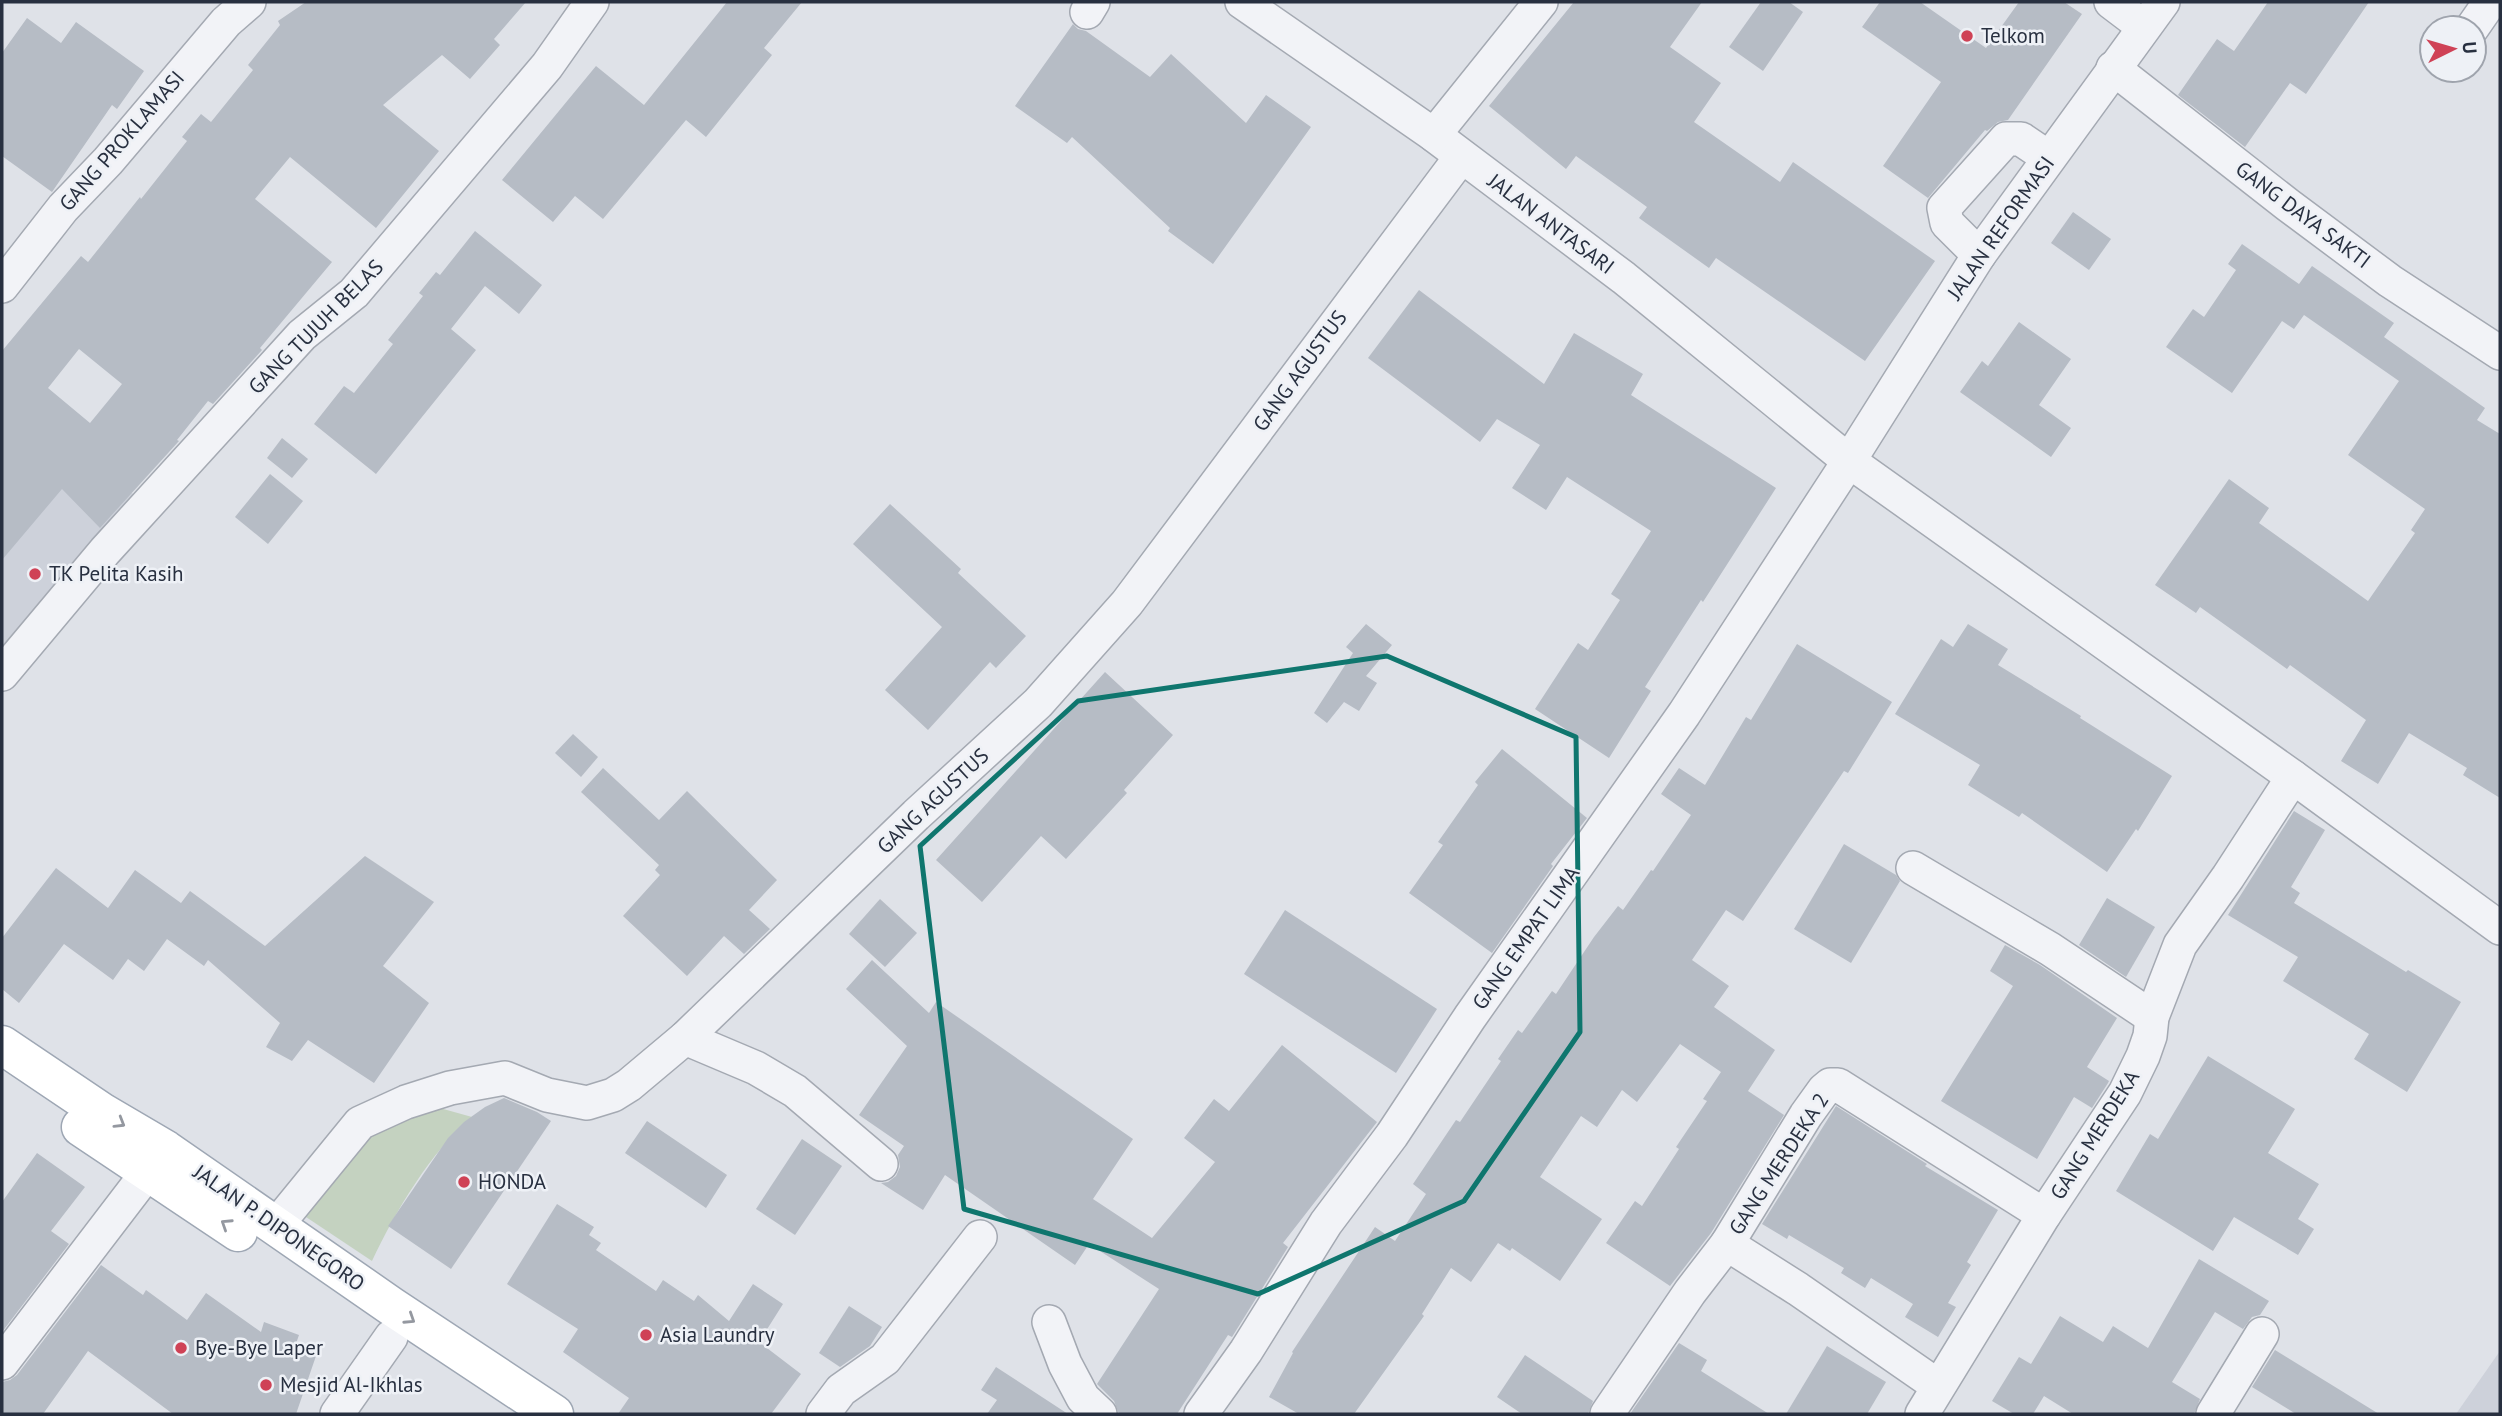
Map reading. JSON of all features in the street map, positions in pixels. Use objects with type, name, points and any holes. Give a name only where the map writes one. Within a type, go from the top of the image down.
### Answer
[{"type":"main road","name":"JALAN P. DIPONEGORO","points":[[2,1045],[103,1113],[157,1161],[318,1285],[506,1414]]},
{"type":"main road","name":"JALAN P. DIPONEGORO","points":[[2,1073],[275,1227],[554,1414]]},
{"type":"street","name":"GANG PROKLAMASI","points":[[2,286],[63,208],[108,161],[226,22],[249,2]]},
{"type":"street","name":"GANG TUJUH BELAS","points":[[2,674],[106,551],[302,335],[354,293],[547,66],[592,2]]},
{"type":"street","name":"JALAN ANTASARI","points":[[1242,2],[1434,135],[1624,278],[1849,461],[2500,928]]},
{"type":"street","points":[[1434,135],[1541,2]]},
{"type":"street","points":[[2110,2],[2154,14]]},
{"type":"street","name":"JALAN REFORMASI","points":[[1849,461],[1979,255],[2154,14]]},
{"type":"street","name":"GANG DAYA SAKTI","points":[[2113,68],[2390,281],[2500,353]]},
{"type":"street","points":[[1979,255],[1947,223],[1944,208],[2006,139],[2021,139],[2049,158]]},
{"type":"street","name":"GANG AGUSTUS","points":[[275,1227],[360,1123],[407,1102],[450,1088],[505,1078],[547,1096],[587,1103],[613,1095],[629,1085],[685,1038],[1038,703],[1118,612],[1461,157]]},
{"type":"street","name":"GANG EMPAT LIMA","points":[[1201,1414],[1246,1351],[1326,1223],[1392,1135],[1470,1017],[1684,714],[1849,461]]},
{"type":"street","name":"GANG MERDEKA","points":[[1930,1400],[2044,1215],[2125,1093],[2143,1056],[2150,1036],[2152,1017],[2180,945],[2293,777]]},
{"type":"street","points":[[1913,868],[2050,949],[2152,1017]]},
{"type":"street","points":[[685,1038],[756,1068],[795,1091],[881,1164]]},
{"type":"street","name":"GANG MERDEKA 2","points":[[1607,1414],[1690,1292],[1727,1244],[1805,1115],[1830,1085],[1838,1085],[2044,1215]]},
{"type":"street","points":[[2,1363],[157,1161]]},
{"type":"street","points":[[823,1414],[841,1390],[885,1359],[980,1237]]},
{"type":"street","points":[[1727,1244],[1798,1289],[1930,1400]]},
{"type":"street","points":[[1049,1322],[1065,1364],[1083,1398],[1100,1414]]},
{"type":"street","points":[[2213,1414],[2262,1334]]},
{"type":"street","points":[[337,1414],[391,1337]]},
{"type":"highlighted area","points":[[1387,656],[1576,737],[1580,1032],[1464,1201],[1258,1294],[964,1209],[920,846],[1078,701]]},
{"type":"shaded area","name":"TK Pelita Kasih","points":[[73,433],[134,495],[2,653],[2,478],[11,466]]},
{"type":"shaded area","points":[[2500,1351],[2500,1414],[2456,1414]]},
{"type":"green space","points":[[429,1105],[472,1117],[442,1147],[415,1183],[372,1261],[303,1215],[379,1123]]},
{"type":"building","points":[[306,2],[526,2],[494,39],[500,45],[470,79],[442,55],[383,105],[439,151],[376,228],[290,157],[255,199],[332,262],[260,348],[262,350],[213,404],[208,401],[177,440],[179,441],[100,528],[62,489],[2,560],[2,351],[81,256],[88,262],[140,197],[141,199],[187,141],[182,137],[201,114],[211,122],[253,70],[248,65],[280,25],[278,21]],"holes":[[[79,349],[122,384],[90,423],[48,388]]]},
{"type":"building","points":[[727,2],[802,2],[764,48],[772,55],[706,137],[686,120],[603,219],[575,196],[553,222],[502,180],[596,66],[644,105]]},
{"type":"building","points":[[1574,2],[1702,2],[1670,47],[1721,83],[1694,122],[1780,182],[1793,162],[1935,261],[1865,361],[1716,258],[1709,268],[1639,218],[1647,207],[1576,156],[1566,169],[1489,106]]},
{"type":"building","points":[[1761,2],[1789,2],[1803,12],[1763,71],[1729,47]]},
{"type":"building","points":[[1880,2],[1920,2],[1986,48],[2019,2],[2064,2],[2082,14],[2008,120],[1998,122],[1985,130],[1928,198],[1883,166],[1941,82],[1862,27]]},
{"type":"building","points":[[2268,2],[2369,2],[2306,94],[2290,83],[2245,147],[2178,95],[2217,39],[2234,51]]},
{"type":"building","points":[[27,18],[61,43],[76,22],[144,71],[117,109],[112,105],[52,192],[2,156],[2,53]]},
{"type":"building","points":[[1073,24],[1150,77],[1171,54],[1246,123],[1266,95],[1311,127],[1213,264],[1168,231],[1170,228],[1072,137],[1067,143],[1015,106]]},
{"type":"building","points":[[2073,212],[2111,239],[2089,270],[2051,243]]},
{"type":"building","points":[[475,231],[542,285],[519,314],[485,286],[451,329],[476,350],[376,474],[314,424],[344,386],[354,393],[393,344],[388,340],[423,296],[419,293],[436,272],[440,275]]},
{"type":"building","points":[[2242,244],[2299,284],[2312,266],[2394,323],[2384,337],[2485,408],[2477,420],[2500,434],[2500,798],[2463,775],[2467,768],[2409,733],[2378,784],[2341,761],[2366,720],[2290,665],[2287,669],[2200,607],[2196,613],[2155,585],[2229,479],[2269,508],[2259,523],[2368,601],[2415,533],[2411,530],[2425,509],[2348,455],[2399,381],[2304,315],[2294,329],[2282,321],[2232,393],[2166,347],[2193,309],[2204,317],[2236,270],[2228,264]]},
{"type":"building","points":[[1419,290],[1544,384],[1574,333],[1643,374],[1631,395],[1776,488],[1645,687],[1651,691],[1609,758],[1535,709],[1578,643],[1588,650],[1620,600],[1611,594],[1651,531],[1567,477],[1546,510],[1512,488],[1540,445],[1497,419],[1480,442],[1368,358]]},
{"type":"building","points":[[2019,322],[2071,359],[2039,405],[2071,428],[2051,457],[1960,392],[1982,361],[1988,366]]},
{"type":"building","points":[[282,438],[308,459],[292,478],[267,458]]},
{"type":"building","points":[[270,474],[303,501],[268,544],[235,517]]},
{"type":"building","points":[[890,504],[961,569],[958,573],[1026,636],[996,668],[990,662],[928,730],[885,690],[942,627],[853,544]]},
{"type":"building","points":[[1366,624],[1392,645],[1366,676],[1377,683],[1359,711],[1344,702],[1327,723],[1314,713],[1353,653],[1346,647]]},
{"type":"building","points":[[1968,624],[2008,649],[1998,665],[2172,776],[2138,831],[2136,829],[2107,872],[2022,813],[2019,817],[1968,785],[1980,765],[1895,714],[1941,639],[1953,647]]},
{"type":"building","points":[[1797,644],[1892,702],[1848,773],[1844,771],[1743,921],[1726,910],[1692,960],[1729,986],[1714,1007],[1775,1050],[1748,1091],[1784,1115],[1711,1233],[1670,1286],[1606,1243],[1635,1201],[1642,1206],[1679,1149],[1676,1147],[1707,1101],[1703,1099],[1721,1072],[1680,1044],[1637,1102],[1622,1090],[1597,1127],[1581,1116],[1540,1177],[1602,1219],[1560,1281],[1512,1248],[1510,1251],[1498,1243],[1471,1282],[1451,1268],[1422,1314],[1424,1316],[1354,1414],[1299,1414],[1269,1397],[1292,1352],[1375,1227],[1395,1241],[1426,1194],[1413,1184],[1456,1120],[1460,1122],[1501,1061],[1498,1059],[1518,1030],[1522,1033],[1552,991],[1556,994],[1594,937],[1618,906],[1623,910],[1691,815],[1661,794],[1679,768],[1705,785],[1746,717],[1751,720]]},
{"type":"building","points":[[1105,672],[1173,735],[1124,790],[1127,793],[1066,859],[1041,836],[982,902],[936,860]]},
{"type":"building","points":[[573,734],[598,757],[581,777],[555,753]]},
{"type":"building","points":[[1502,749],[1587,818],[1551,864],[1553,866],[1492,953],[1409,893],[1443,845],[1438,842],[1478,785],[1475,782]]},
{"type":"building","points":[[603,768],[659,820],[687,791],[777,880],[749,910],[770,929],[744,954],[724,936],[687,976],[623,916],[660,875],[655,870],[659,865],[581,792]]},
{"type":"building","points":[[2294,811],[2325,830],[2291,887],[2300,893],[2294,903],[2406,972],[2408,970],[2461,1002],[2407,1092],[2354,1059],[2369,1034],[2283,981],[2298,957],[2228,915]]},
{"type":"building","points":[[1844,844],[1896,875],[1900,881],[1851,963],[1794,929]]},
{"type":"building","points":[[365,856],[434,902],[383,966],[429,1003],[374,1083],[308,1040],[292,1061],[266,1047],[280,1023],[208,960],[204,966],[167,939],[144,971],[128,959],[113,980],[64,944],[19,1003],[2,989],[2,938],[56,868],[108,908],[135,870],[181,903],[190,891],[265,946]]},
{"type":"building","points":[[2107,898],[2155,927],[2126,977],[2079,945]]},
{"type":"building","points":[[880,899],[917,933],[885,967],[849,934]]},
{"type":"building","points":[[1285,910],[1437,1009],[1396,1073],[1244,974]]},
{"type":"building","points":[[2005,945],[2040,965],[2117,1018],[2087,1067],[2109,1081],[2108,1083],[2092,1108],[2074,1097],[2037,1159],[1941,1101],[2013,986],[1990,971]]},
{"type":"building","points":[[872,960],[929,1013],[936,1002],[1133,1139],[1093,1199],[1152,1238],[1215,1162],[1184,1138],[1214,1099],[1229,1111],[1282,1045],[1377,1122],[1283,1243],[1288,1247],[1232,1337],[1228,1335],[1177,1414],[1119,1414],[1114,1401],[1097,1384],[1159,1289],[1089,1244],[1075,1265],[945,1175],[923,1210],[881,1183],[896,1176],[900,1167],[898,1155],[904,1146],[859,1115],[907,1046],[846,989]]},
{"type":"building","points":[[2208,1056],[2295,1109],[2268,1153],[2319,1184],[2298,1219],[2314,1229],[2298,1255],[2234,1217],[2213,1251],[2116,1191],[2150,1134],[2158,1139]]},
{"type":"building","name":"HONDA","points":[[504,1098],[551,1121],[451,1269],[388,1226],[448,1138],[485,1107]]},
{"type":"building","points":[[1836,1106],[1927,1164],[1925,1166],[1998,1210],[1967,1262],[1971,1265],[1948,1303],[1956,1307],[1938,1337],[1905,1317],[1913,1304],[1871,1278],[1865,1288],[1841,1273],[1844,1268],[1789,1235],[1787,1239],[1762,1224]]},
{"type":"building","points":[[647,1121],[727,1175],[706,1208],[625,1153]]},
{"type":"building","points":[[802,1139],[842,1166],[795,1235],[756,1209]]},
{"type":"building","points":[[37,1153],[85,1187],[51,1231],[69,1244],[2,1332],[2,1202]]},
{"type":"building","points":[[557,1204],[594,1227],[589,1235],[601,1243],[596,1250],[656,1291],[663,1280],[694,1301],[698,1295],[729,1321],[753,1284],[783,1304],[759,1342],[801,1374],[771,1414],[618,1414],[629,1398],[563,1352],[578,1329],[507,1284]]},
{"type":"building","points":[[2199,1259],[2269,1301],[2260,1315],[2252,1317],[2243,1329],[2215,1312],[2172,1382],[2200,1399],[2194,1414],[2073,1414],[2044,1396],[2033,1414],[2014,1414],[1992,1401],[2019,1357],[2031,1364],[2060,1316],[2103,1342],[2113,1326],[2148,1348]]},
{"type":"building","points":[[101,1265],[143,1295],[146,1290],[187,1320],[206,1293],[261,1332],[264,1322],[299,1335],[293,1352],[316,1356],[296,1414],[173,1414],[88,1351],[43,1414],[2,1414],[2,1382],[17,1375]]},
{"type":"building","points":[[849,1306],[882,1327],[870,1346],[840,1367],[819,1353]]},
{"type":"building","points":[[1679,1343],[1707,1360],[1701,1371],[1769,1414],[1630,1414]]},
{"type":"building","points":[[1827,1346],[1886,1382],[1867,1414],[1786,1414]]},
{"type":"building","points":[[2275,1350],[2379,1414],[2296,1414],[2252,1387]]},
{"type":"building","points":[[1525,1355],[1593,1401],[1588,1414],[1522,1414],[1497,1397]]},
{"type":"building","points":[[996,1367],[1068,1414],[987,1414],[997,1400],[981,1390]]},
{"type":"place","name":"Telkom","points":[[1967,36]]},
{"type":"place","name":"TK Pelita Kasih","points":[[35,574]]},
{"type":"place","name":"HONDA","points":[[464,1182]]},
{"type":"place","name":"Asia Laundry","points":[[646,1335]]},
{"type":"place","name":"Bye-Bye Laper","points":[[181,1348]]},
{"type":"place","name":"Mesjid Al-Ikhlas","points":[[266,1385]]}]
